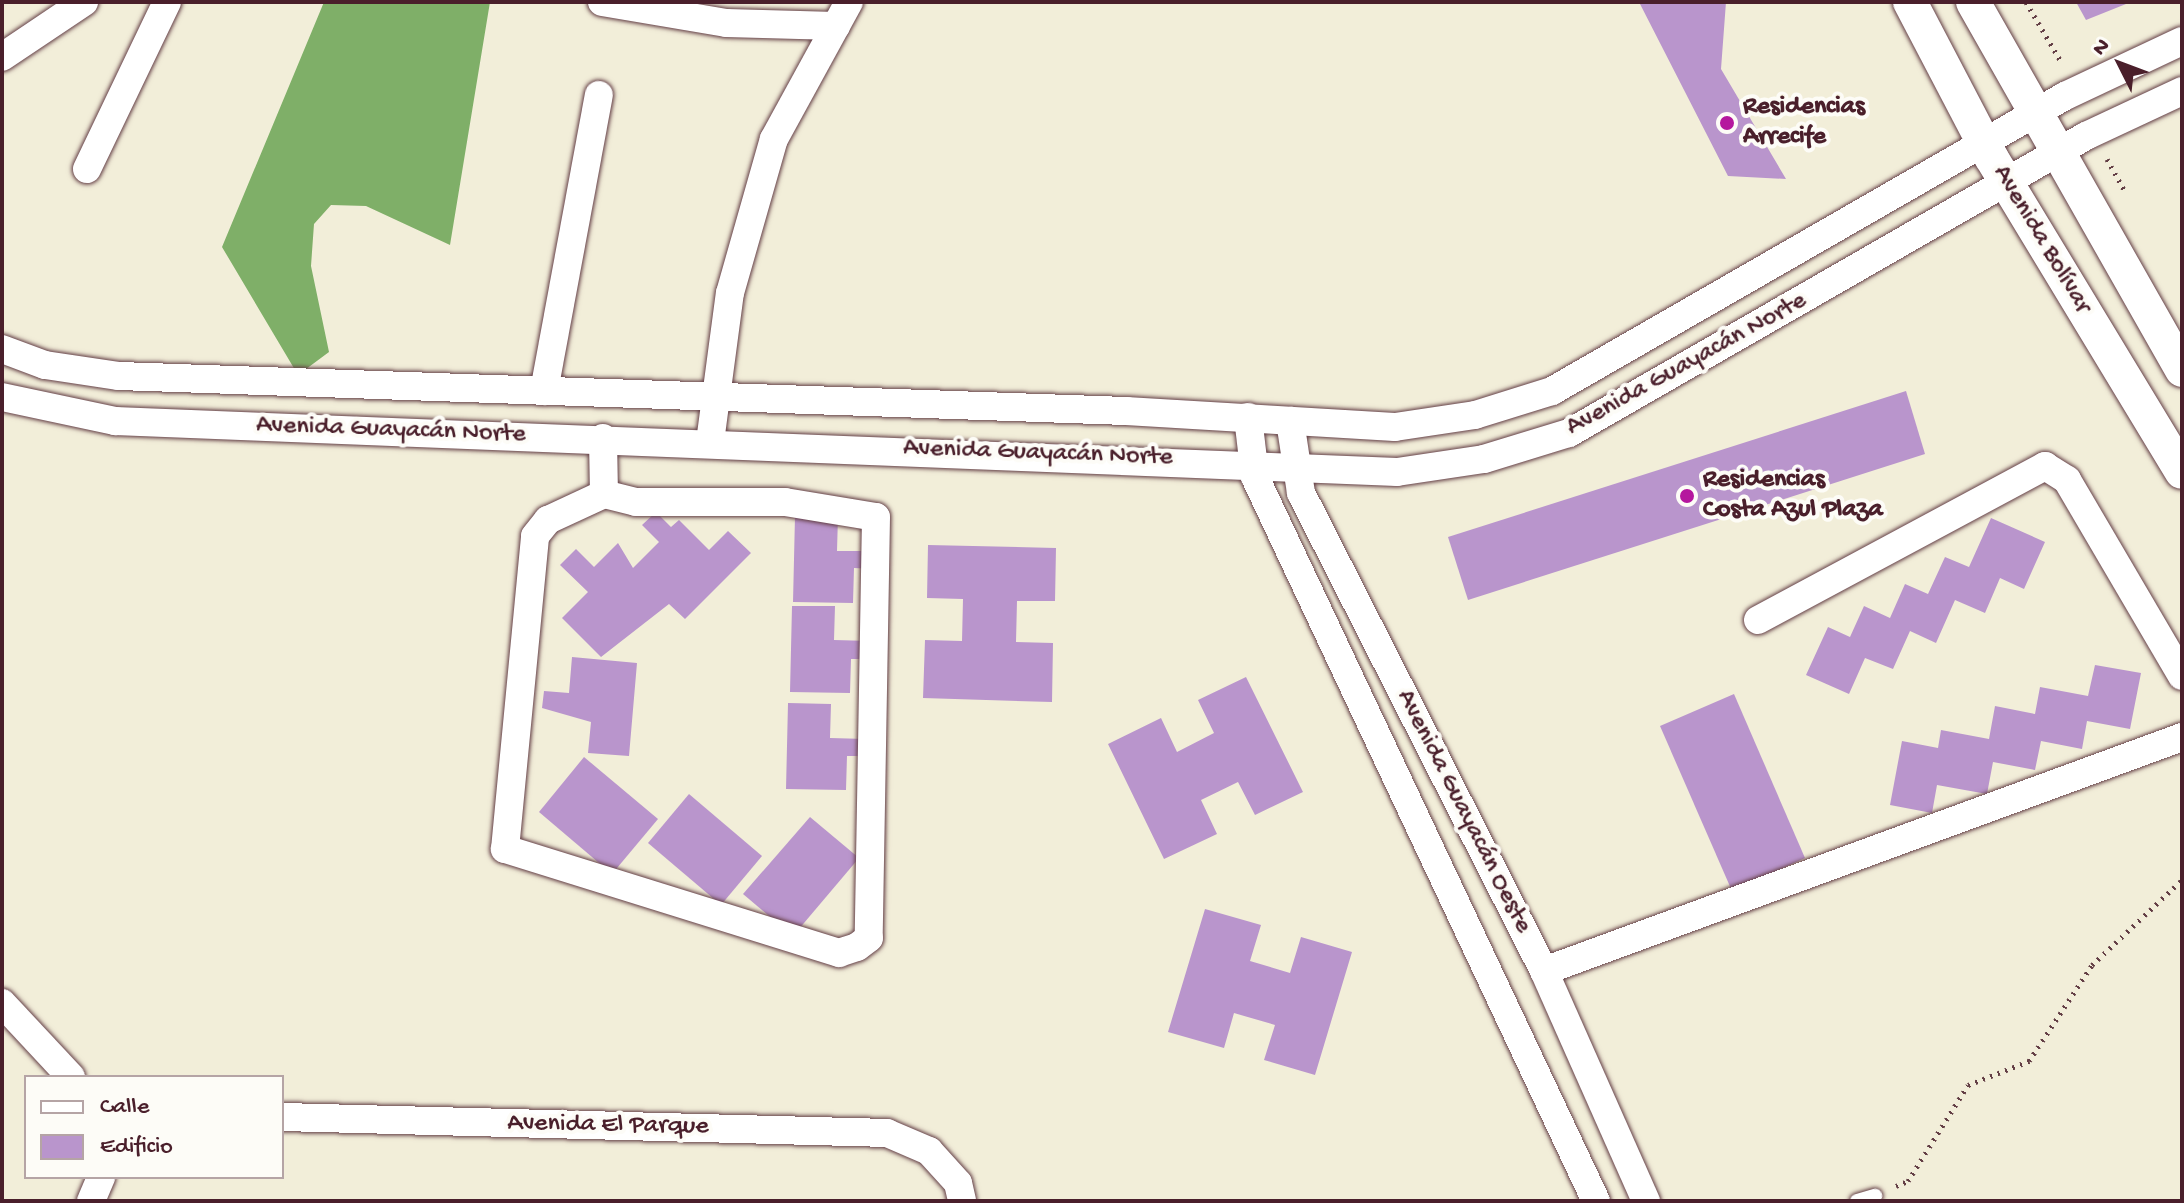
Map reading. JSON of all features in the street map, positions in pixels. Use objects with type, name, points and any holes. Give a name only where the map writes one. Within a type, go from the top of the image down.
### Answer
[{"type":"street","points":[[2,57],[84,2]]},
{"type":"street","points":[[87,169],[167,2]]},
{"type":"street","points":[[602,2],[726,23],[843,14]]},
{"type":"street","name":"Avenida Bolívar","points":[[1910,2],[2006,182],[2182,472]]},
{"type":"street","points":[[1973,2],[2182,370]]},
{"type":"street","points":[[710,442],[730,293],[774,139],[843,14]]},
{"type":"street","name":"Avenida Guayacán Norte","points":[[2,349],[45,365],[119,376],[1248,417],[1395,427],[1475,415],[1552,391],[1983,142],[2182,41]]},
{"type":"street","name":"Avenida Guayacán Norte","points":[[2,397],[115,421],[710,442],[1397,472],[1484,459],[1569,433],[2056,153],[2182,91]]},
{"type":"street","points":[[544,391],[599,95]]},
{"type":"street","name":"Avenida Guayacán Oeste","points":[[1248,417],[1250,464],[1596,1201]]},
{"type":"street","name":"Avenida Guayacán Oeste","points":[[1290,421],[1293,466],[1544,971],[1646,1201]]},
{"type":"street","points":[[603,438],[604,494]]},
{"type":"street","points":[[1758,620],[2045,466],[2067,480],[2182,676]]},
{"type":"street","points":[[604,494],[636,502],[785,502],[876,517],[869,938],[857,947],[839,953],[505,849],[535,536],[548,520],[604,494]]},
{"type":"street","points":[[1544,971],[2182,737]]},
{"type":"street","points":[[2,1003],[69,1075]]},
{"type":"street","name":"Avenida El Parque","points":[[284,1117],[887,1133],[929,1151],[958,1183],[962,1201]]},
{"type":"street","points":[[91,1201],[100,1179]]},
{"type":"lane","points":[[1857,1201],[1875,1196]]},
{"type":"path","points":[[2026,2],[2071,78]]},
{"type":"path","points":[[1875,1196],[1908,1181],[1968,1085],[2029,1061],[2092,965],[2182,880]]},
{"type":"green space","points":[[324,2],[490,2],[450,245],[366,206],[331,205],[314,224],[311,266],[329,352],[298,375],[222,247]]},
{"type":"building","name":"Residencias Arrecife","points":[[1639,2],[1726,2],[1721,69],[1786,179],[1728,176]]},
{"type":"building","points":[[2076,2],[2131,2],[2086,20]]},
{"type":"building","name":"Residencias Costa Azul Plaza","points":[[1906,391],[1925,454],[1468,600],[1448,537]]},
{"type":"building","points":[[656,512],[671,527],[679,520],[709,550],[728,531],[751,553],[685,619],[669,604],[601,657],[562,618],[588,592],[560,565],[576,549],[594,567],[618,543],[633,568],[659,542],[642,525]]},
{"type":"building","points":[[795,516],[838,516],[837,551],[873,551],[873,569],[854,568],[853,603],[793,602]]},
{"type":"building","points":[[1991,518],[2045,542],[2024,589],[2000,578],[1985,613],[1955,600],[1936,643],[1910,631],[1893,669],[1865,658],[1849,694],[1806,675],[1828,627],[1850,637],[1864,606],[1890,618],[1905,584],[1928,594],[1945,557],[1969,567]]},
{"type":"building","points":[[928,545],[1056,548],[1055,601],[1017,601],[1016,642],[1053,643],[1052,702],[923,698],[925,640],[962,641],[963,599],[927,598]]},
{"type":"building","points":[[792,606],[835,606],[834,640],[871,641],[870,659],[851,659],[850,693],[790,692]]},
{"type":"building","points":[[572,657],[637,663],[629,756],[588,753],[591,722],[542,708],[544,691],[569,693]]},
{"type":"building","points":[[2095,665],[2141,673],[2130,729],[2087,721],[2082,749],[2041,741],[2035,770],[1993,762],[1987,794],[1937,785],[1932,813],[1890,805],[1902,741],[1938,748],[1941,730],[1989,739],[1995,706],[2035,714],[2040,687],[2088,696]]},
{"type":"building","points":[[1246,677],[1303,792],[1255,815],[1238,782],[1201,800],[1217,834],[1164,859],[1108,744],[1161,718],[1177,752],[1214,733],[1198,700]]},
{"type":"building","points":[[1734,694],[1805,858],[1732,891],[1660,726]]},
{"type":"building","points":[[788,703],[831,704],[830,738],[866,739],[866,756],[847,756],[846,790],[786,789]]},
{"type":"building","points":[[584,757],[658,819],[612,874],[539,812]]},
{"type":"building","points":[[689,794],[762,856],[721,905],[648,843]]},
{"type":"building","points":[[810,817],[859,858],[793,936],[743,894]]},
{"type":"building","points":[[1205,909],[1261,925],[1250,961],[1290,973],[1301,937],[1352,952],[1315,1075],[1264,1060],[1275,1025],[1234,1013],[1224,1048],[1168,1032]]},
{"type":"place","name":"Residencias Arrecife","points":[[1727,123]]},
{"type":"place","name":"Residencias Costa Azul Plaza","points":[[1687,496]]}]
